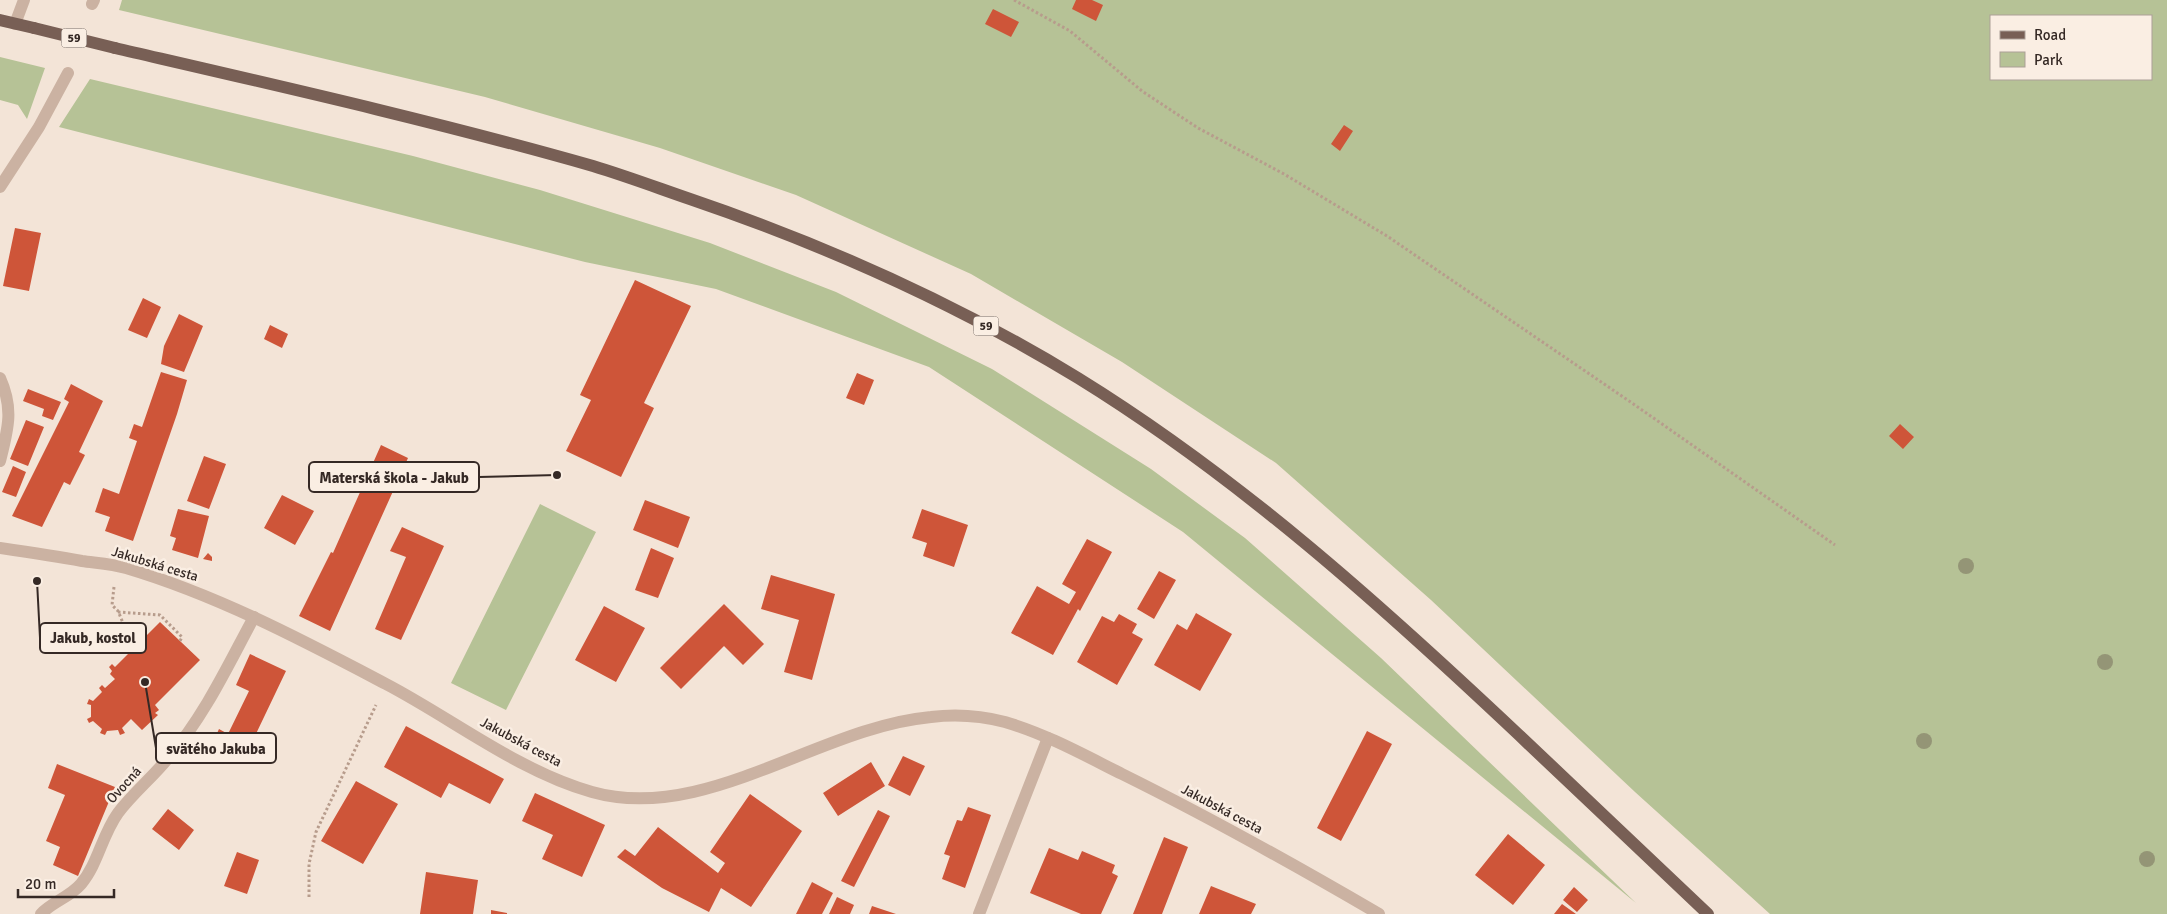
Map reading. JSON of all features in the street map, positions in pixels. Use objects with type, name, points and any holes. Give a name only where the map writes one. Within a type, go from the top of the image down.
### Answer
[{"type":"main road","name":"59","points":[[0,20],[383,111],[597,167],[758,222],[835,254],[927,296],[1003,335],[1079,379],[1160,433],[1228,481],[1313,548],[1452,672],[1708,914]]},
{"type":"street","points":[[15,24],[24,0]]},
{"type":"street","points":[[0,187],[39,127],[68,74]]},
{"type":"street","points":[[0,378],[9,403],[9,425],[0,461]]},
{"type":"street","name":"Jakubská cesta","points":[[0,548],[121,567],[189,588],[254,617],[386,684],[509,756],[562,781],[593,792],[629,798],[659,798],[697,791],[727,782],[861,732],[895,722],[933,716],[968,716],[1004,722],[1048,738],[1145,786],[1287,861],[1379,914]]},
{"type":"street","name":"Ovocná","points":[[41,914],[79,886],[89,873],[101,844],[117,814],[169,758],[192,727],[212,697],[254,617]]},
{"type":"street","points":[[979,914],[1048,738]]},
{"type":"path","points":[[1014,0],[1070,31],[1142,91],[1198,128],[1284,174],[1387,236],[1624,397],[1835,545]]},
{"type":"path","points":[[134,648],[118,611],[160,615],[182,638],[180,640]]},
{"type":"path","points":[[308,897],[308,864],[316,832],[386,684]]},
{"type":"green space","points":[[122,0],[2167,0],[2167,914],[1770,914],[1635,792],[1431,600],[1276,463],[1122,362],[971,274],[796,195],[660,148],[485,97],[119,10]]},
{"type":"green space","points":[[0,57],[45,68],[27,119],[18,105],[0,100]]},
{"type":"green space","points":[[90,79],[413,156],[540,190],[710,243],[836,292],[992,369],[1151,469],[1245,538],[1381,658],[1636,903],[1183,532],[929,367],[716,289],[585,262],[59,127]]},
{"type":"green space","points":[[540,504],[596,532],[506,710],[451,683]]},
{"type":"building","points":[[1076,0],[1092,0],[1103,5],[1096,21],[1072,9]]},
{"type":"building","points":[[993,9],[1019,22],[1011,37],[985,24]]},
{"type":"building","points":[[1344,125],[1353,131],[1340,151],[1331,144]]},
{"type":"building","points":[[15,228],[41,233],[29,291],[3,286]]},
{"type":"building","points":[[635,280],[691,306],[644,403],[654,408],[621,477],[566,451],[591,400],[580,395]]},
{"type":"building","points":[[143,298],[161,307],[147,338],[128,330]]},
{"type":"building","points":[[179,314],[203,326],[184,372],[161,364],[164,346]]},
{"type":"building","points":[[270,325],[288,334],[282,348],[264,339]]},
{"type":"building","points":[[161,372],[187,380],[133,541],[105,531],[110,517],[95,512],[103,488],[119,494],[137,441],[129,438],[134,424],[142,427]]},
{"type":"building","points":[[857,373],[874,380],[864,405],[846,398]]},
{"type":"building","points":[[71,384],[103,401],[79,452],[85,455],[70,485],[64,482],[42,527],[12,516],[69,402],[64,399]]},
{"type":"building","points":[[28,389],[61,402],[53,420],[42,416],[44,409],[23,401]]},
{"type":"building","points":[[26,420],[44,427],[28,466],[10,459]]},
{"type":"building","points":[[1900,424],[1914,437],[1903,449],[1889,436]]},
{"type":"building","points":[[381,445],[408,458],[330,631],[299,616],[331,552],[333,553]]},
{"type":"building","points":[[204,456],[226,464],[209,509],[187,501]]},
{"type":"building","points":[[13,466],[26,472],[16,497],[2,492]]},
{"type":"building","points":[[282,495],[314,511],[295,545],[264,528]]},
{"type":"building","points":[[645,500],[690,517],[678,548],[633,530]]},
{"type":"building","points":[[178,509],[209,516],[198,558],[172,550],[176,538],[170,536]]},
{"type":"building","points":[[922,509],[968,525],[954,567],[923,556],[927,543],[912,538]]},
{"type":"building","points":[[402,527],[444,546],[401,640],[375,629],[406,557],[390,551]]},
{"type":"building","points":[[1087,539],[1112,552],[1080,611],[1078,609],[1053,655],[1011,633],[1037,586],[1069,604],[1076,592],[1062,584]]},
{"type":"building","points":[[651,548],[674,558],[658,598],[635,590]]},
{"type":"building","points":[[208,553],[212,557],[212,561],[203,559]]},
{"type":"building","points":[[1159,571],[1176,580],[1154,619],[1137,609]]},
{"type":"building","points":[[771,575],[835,594],[812,680],[784,672],[799,620],[761,609]]},
{"type":"building","points":[[724,604],[764,644],[743,665],[724,646],[681,689],[660,668]]},
{"type":"building","points":[[604,606],[645,628],[616,682],[575,660]]},
{"type":"building","points":[[1196,613],[1232,634],[1200,691],[1154,665],[1177,624],[1187,630]]},
{"type":"building","points":[[1119,614],[1137,624],[1132,633],[1143,639],[1117,685],[1077,662],[1102,616],[1114,622]]},
{"type":"building","points":[[160,622],[200,660],[155,705],[159,710],[155,713],[158,715],[142,730],[131,719],[122,728],[125,733],[120,735],[118,730],[107,731],[105,735],[100,733],[102,729],[93,721],[89,723],[87,719],[91,717],[91,705],[87,704],[89,699],[93,701],[102,692],[99,688],[102,685],[105,688],[115,679],[110,674],[112,671],[109,667],[112,664],[115,667]]},
{"type":"building","points":[[250,654],[286,671],[243,761],[212,744],[219,729],[228,734],[249,691],[236,685]]},
{"type":"building","points":[[406,726],[504,779],[490,804],[449,783],[441,798],[384,767]]},
{"type":"building","points":[[1367,731],[1392,744],[1341,841],[1317,828]]},
{"type":"building","points":[[903,756],[925,766],[910,796],[888,785]]},
{"type":"building","points":[[871,762],[885,786],[838,816],[823,793]]},
{"type":"building","points":[[57,764],[115,787],[78,876],[53,865],[60,847],[46,841],[65,795],[48,788]]},
{"type":"building","points":[[356,781],[398,804],[363,864],[321,841]]},
{"type":"building","points":[[535,793],[605,825],[582,877],[542,859],[553,835],[522,821]]},
{"type":"building","points":[[750,794],[802,831],[751,907],[721,888],[709,912],[662,888],[617,857],[625,849],[635,856],[658,827],[718,873],[725,863],[710,852]]},
{"type":"building","points":[[968,807],[991,815],[965,888],[942,879],[950,856],[944,854],[957,820],[962,821]]},
{"type":"building","points":[[168,809],[194,830],[179,850],[152,829]]},
{"type":"building","points":[[878,810],[890,816],[854,887],[841,881]]},
{"type":"building","points":[[1508,834],[1545,865],[1513,905],[1475,875]]},
{"type":"building","points":[[1164,837],[1188,847],[1162,914],[1133,914]]},
{"type":"building","points":[[1049,848],[1078,860],[1082,851],[1115,865],[1112,873],[1118,876],[1101,914],[1081,914],[1030,893]]},
{"type":"building","points":[[237,852],[259,860],[247,894],[224,886]]},
{"type":"building","points":[[426,872],[478,880],[473,914],[420,914]]},
{"type":"building","points":[[812,882],[833,893],[822,914],[796,914]]},
{"type":"building","points":[[1211,886],[1256,904],[1251,914],[1199,914]]},
{"type":"building","points":[[1574,887],[1588,900],[1577,912],[1563,900]]},
{"type":"building","points":[[837,897],[854,905],[850,914],[829,914]]},
{"type":"building","points":[[1562,904],[1576,914],[1554,914]]},
{"type":"building","points":[[872,906],[896,914],[869,914]]},
{"type":"building","points":[[491,910],[507,913],[507,914],[491,914]]},
{"type":"place","name":"Materská škola - Jakub","points":[[557,475]]},
{"type":"place","name":"Jakub, kostol","points":[[37,581]]},
{"type":"place","name":"svätého Jakuba","points":[[145,682]]}]
